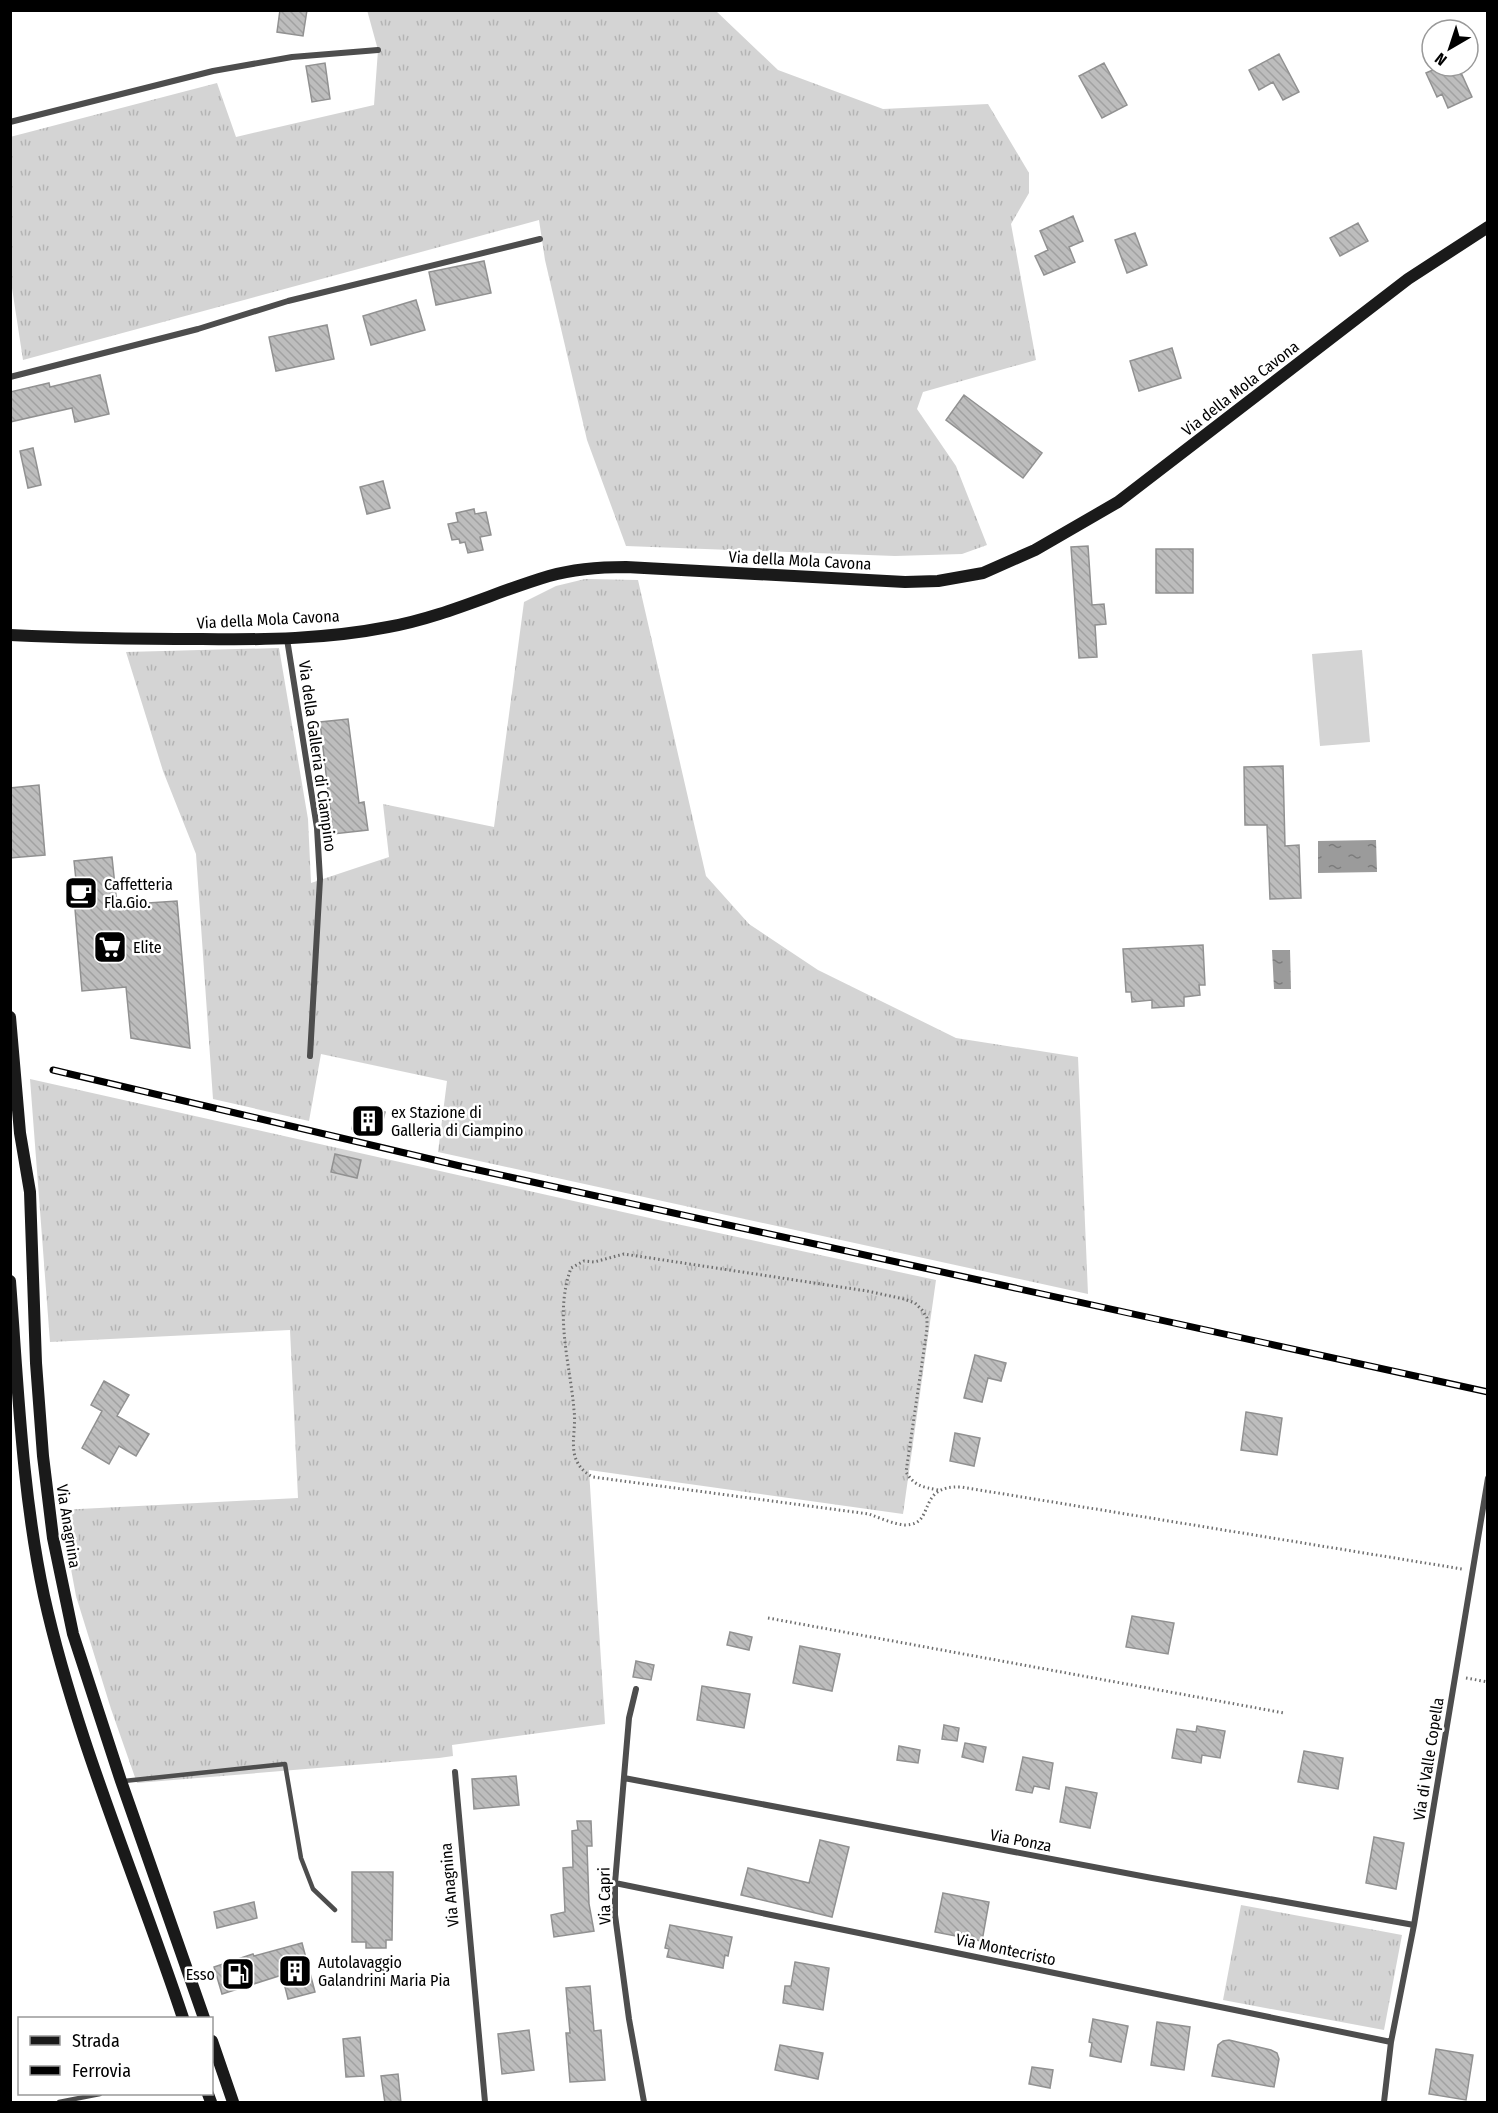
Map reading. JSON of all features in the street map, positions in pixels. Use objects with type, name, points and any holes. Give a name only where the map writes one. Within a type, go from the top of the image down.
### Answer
[{"type":"main road","name":"Via della Mola Cavona","points":[[10,635],[123,639],[287,639],[387,628],[424,619],[550,576],[589,568],[626,567],[905,582],[938,581],[982,573],[1035,550],[1118,502],[1408,279],[1488,227]]},
{"type":"main road","name":"Via Anagnina","points":[[10,1017],[20,1133],[30,1192],[36,1363],[48,1509],[73,1634],[121,1781],[203,2017]]},
{"type":"main road","points":[[10,1281],[27,1495],[45,1597],[80,1724],[182,2017]]},
{"type":"main road","points":[[213,2044],[233,2103]]},
{"type":"street","points":[[10,122],[213,71],[302,55],[378,50]]},
{"type":"street","points":[[10,377],[198,329],[288,301],[540,239]]},
{"type":"street","name":"Via della Galleria di Ciampino","points":[[287,639],[317,828],[319,858],[320,879],[310,1056]]},
{"type":"street","name":"Via di Valle Copella","points":[[1384,2103],[1391,2042],[1414,1925],[1488,1478]]},
{"type":"street","name":"Via Capri","points":[[636,1689],[629,1718],[615,1883],[615,1915],[629,2019],[644,2103]]},
{"type":"street","name":"Via Anagnina","points":[[455,1772],[485,2103]]},
{"type":"street","name":"Via Ponza","points":[[624,1778],[1414,1925]]},
{"type":"street","name":"Via Montecristo","points":[[615,1883],[1391,2042]]},
{"type":"lane","points":[[121,1781],[285,1764],[301,1858],[313,1889],[335,1910]]},
{"type":"lane","points":[[59,2103],[95,2095]]},
{"type":"path","points":[[938,1490],[930,1500],[923,1518],[907,1525],[869,1514],[601,1479],[584,1472],[574,1453],[574,1411],[562,1306],[566,1283],[572,1268],[584,1261],[594,1262],[615,1254],[624,1254],[867,1291],[915,1303],[927,1318],[927,1329],[906,1472],[919,1487],[938,1490],[961,1487],[1472,1571]]},
{"type":"path","points":[[768,1618],[1284,1713]]},
{"type":"path","points":[[1455,1676],[1488,1682]]},
{"type":"green space","points":[[367,10],[716,11],[778,70],[883,109],[988,104],[1029,173],[1029,193],[1011,224],[1036,360],[923,392],[917,409],[956,466],[987,545],[962,554],[895,556],[626,546],[587,440],[545,260],[539,220],[23,360],[10,275],[10,137],[217,83],[236,137],[374,105],[378,50]]},
{"type":"green space","points":[[585,579],[638,580],[706,876],[749,924],[818,970],[956,1038],[1078,1057],[1088,1294],[438,1152],[447,1081],[321,1054],[309,1121],[213,1099],[196,854],[163,771],[126,652],[279,648],[308,819],[311,883],[389,857],[383,804],[494,827],[524,602],[556,586]]},
{"type":"green space","points":[[1362,650],[1370,742],[1320,746],[1312,654]]},
{"type":"green space","points":[[30,1079],[936,1280],[903,1514],[589,1470],[605,1724],[452,1745],[453,1756],[439,1758],[137,1783],[76,1596],[60,1510],[298,1498],[290,1330],[50,1342]]},
{"type":"green space","points":[[1241,1905],[1402,1935],[1384,2030],[1223,2000]]},
{"type":"water","points":[[1376,840],[1377,872],[1318,873],[1318,841]]},
{"type":"water","points":[[1272,950],[1290,950],[1291,989],[1274,989]]},
{"type":"building","points":[[280,10],[307,10],[303,36],[277,32]]},
{"type":"building","points":[[1279,54],[1299,92],[1283,100],[1273,82],[1259,90],[1249,70]]},
{"type":"building","points":[[325,63],[330,99],[312,102],[306,66]]},
{"type":"building","points":[[1104,63],[1127,105],[1102,118],[1079,76]]},
{"type":"building","points":[[1428,78],[1463,78],[1472,97],[1448,108],[1442,94],[1437,97]]},
{"type":"building","points":[[1073,216],[1083,241],[1069,247],[1075,262],[1044,275],[1035,256],[1048,250],[1040,231]]},
{"type":"building","points":[[1358,223],[1368,241],[1340,256],[1330,238]]},
{"type":"building","points":[[1135,233],[1147,265],[1127,273],[1115,240]]},
{"type":"building","points":[[484,261],[491,293],[436,305],[429,272]]},
{"type":"building","points":[[416,300],[425,330],[371,345],[363,316]]},
{"type":"building","points":[[327,325],[334,359],[276,371],[269,337]]},
{"type":"building","points":[[1172,348],[1181,378],[1139,391],[1130,361]]},
{"type":"building","points":[[100,375],[109,414],[75,422],[72,408],[10,422],[10,392],[49,383],[50,387]]},
{"type":"building","points":[[964,395],[1042,453],[1023,478],[946,420]]},
{"type":"building","points":[[33,448],[41,485],[28,488],[20,451]]},
{"type":"building","points":[[383,481],[390,508],[367,514],[360,487]]},
{"type":"building","points":[[474,509],[475,514],[486,512],[491,535],[480,537],[483,550],[468,553],[465,542],[460,543],[459,539],[452,540],[448,524],[458,522],[456,513]]},
{"type":"building","points":[[1088,546],[1092,605],[1104,604],[1106,624],[1095,625],[1097,657],[1079,658],[1071,547]]},
{"type":"building","points":[[1156,549],[1193,549],[1193,593],[1156,593]]},
{"type":"building","points":[[348,719],[359,803],[364,802],[368,830],[333,834],[320,722]]},
{"type":"building","points":[[1283,766],[1285,846],[1299,845],[1301,898],[1270,899],[1267,825],[1245,825],[1244,767]]},
{"type":"building","points":[[39,785],[45,855],[10,858],[10,788]]},
{"type":"building","points":[[112,857],[117,905],[177,901],[190,1048],[131,1038],[126,987],[82,991],[75,909],[79,909],[74,861]]},
{"type":"building","points":[[1203,945],[1205,985],[1199,985],[1200,995],[1184,997],[1184,1006],[1152,1008],[1152,1000],[1132,1002],[1131,992],[1126,992],[1123,949]]},
{"type":"building","name":"ex Stazione di Galleria di Ciampino","points":[[357,1106],[385,1112],[379,1136],[352,1129]]},
{"type":"building","points":[[335,1154],[361,1160],[357,1178],[331,1172]]},
{"type":"building","points":[[975,1355],[1006,1363],[1001,1381],[988,1378],[982,1402],[964,1398]]},
{"type":"building","points":[[104,1381],[129,1395],[117,1416],[149,1434],[136,1456],[119,1446],[109,1464],[82,1448],[102,1411],[91,1405]]},
{"type":"building","points":[[1246,1412],[1282,1418],[1277,1455],[1241,1450]]},
{"type":"building","points":[[955,1433],[980,1438],[974,1466],[950,1461]]},
{"type":"building","points":[[1132,1616],[1174,1623],[1168,1654],[1126,1647]]},
{"type":"building","points":[[730,1632],[752,1637],[749,1650],[727,1645]]},
{"type":"building","points":[[800,1646],[840,1654],[832,1691],[793,1683]]},
{"type":"building","points":[[636,1661],[654,1665],[651,1680],[633,1677]]},
{"type":"building","points":[[702,1686],[750,1694],[744,1728],[697,1720]]},
{"type":"building","points":[[944,1725],[959,1728],[957,1741],[942,1739]]},
{"type":"building","points":[[1197,1726],[1225,1731],[1220,1758],[1202,1755],[1201,1763],[1172,1758],[1177,1729],[1196,1732]]},
{"type":"building","points":[[965,1743],[986,1747],[983,1762],[962,1757]]},
{"type":"building","points":[[899,1746],[920,1750],[918,1763],[897,1760]]},
{"type":"building","points":[[1304,1751],[1343,1758],[1338,1789],[1298,1782]]},
{"type":"building","points":[[1023,1757],[1053,1763],[1049,1789],[1034,1786],[1032,1793],[1016,1790]]},
{"type":"building","points":[[516,1776],[519,1805],[474,1809],[472,1779]]},
{"type":"building","points":[[1066,1787],[1097,1793],[1090,1828],[1060,1822]]},
{"type":"building","points":[[577,1821],[591,1821],[592,1846],[587,1846],[589,1904],[594,1931],[554,1937],[551,1915],[565,1912],[563,1868],[573,1867],[572,1831],[578,1830]]},
{"type":"building","points":[[1374,1837],[1404,1843],[1396,1889],[1366,1883]]},
{"type":"building","points":[[820,1840],[849,1847],[832,1917],[741,1895],[748,1868],[809,1883]]},
{"type":"building","points":[[352,1872],[393,1872],[392,1940],[386,1940],[386,1948],[366,1948],[366,1942],[352,1942]]},
{"type":"building","points":[[943,1893],[989,1902],[982,1941],[935,1932]]},
{"type":"building","points":[[254,1902],[257,1918],[217,1928],[214,1912]]},
{"type":"building","points":[[670,1925],[732,1937],[723,1968],[667,1957],[669,1949],[665,1948]]},
{"type":"building","points":[[302,1943],[315,1992],[288,1999],[282,1975],[222,1994],[214,1967],[253,1954],[254,1956]]},
{"type":"building","points":[[795,1962],[829,1968],[823,2010],[783,2003],[785,1986],[791,1986]]},
{"type":"building","points":[[590,1986],[594,2031],[601,2030],[605,2080],[570,2082],[566,2033],[570,2033],[566,1988]]},
{"type":"building","points":[[1093,2019],[1128,2026],[1121,2062],[1090,2056],[1092,2043],[1089,2042]]},
{"type":"building","points":[[1157,2022],[1190,2027],[1184,2070],[1151,2065]]},
{"type":"building","points":[[529,2030],[534,2070],[502,2074],[498,2034]]},
{"type":"building","points":[[360,2037],[364,2076],[346,2077],[343,2039]]},
{"type":"building","points":[[1229,2040],[1277,2053],[1279,2059],[1274,2087],[1212,2076],[1218,2045]]},
{"type":"building","points":[[780,2045],[823,2053],[818,2079],[775,2070]]},
{"type":"building","points":[[1436,2049],[1473,2055],[1466,2100],[1429,2094]]},
{"type":"building","points":[[1032,2067],[1053,2070],[1050,2088],[1029,2084]]},
{"type":"building","points":[[398,2074],[401,2103],[385,2103],[381,2076]]},
{"type":"railway","points":[[53,1070],[460,1166],[1488,1392]]},
{"type":"place","name":"Caffetteria Fla.Gio.","points":[[81,893]]},
{"type":"place","name":"Elite","points":[[110,947]]},
{"type":"place","name":"ex Stazione di Galleria di Ciampino","points":[[368,1121]]},
{"type":"place","name":"Autolavaggio Galandrini Maria Pia","points":[[295,1971]]},
{"type":"place","name":"Esso","points":[[238,1974]]}]
